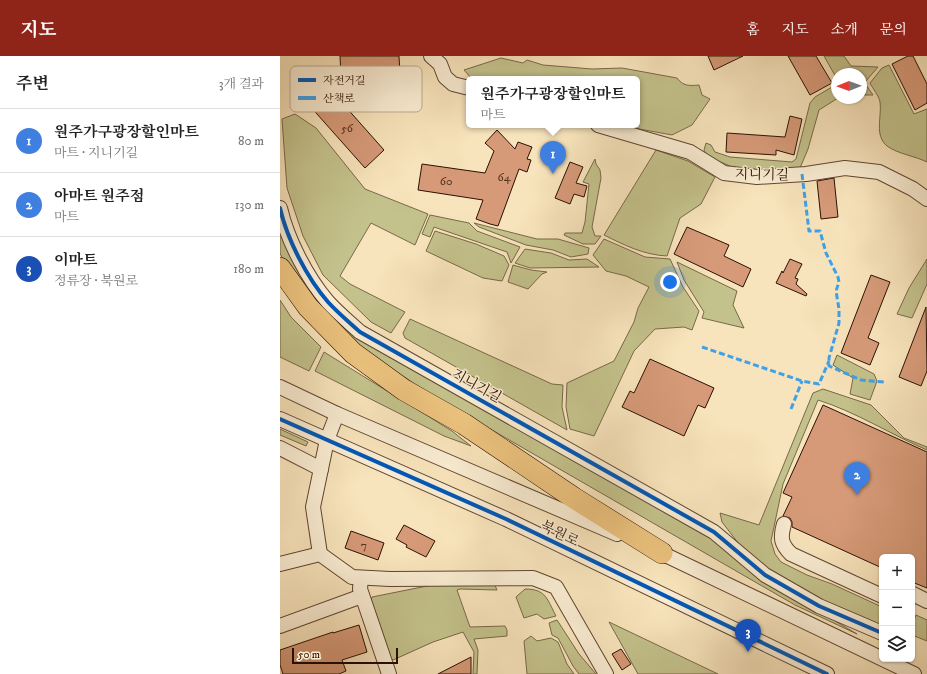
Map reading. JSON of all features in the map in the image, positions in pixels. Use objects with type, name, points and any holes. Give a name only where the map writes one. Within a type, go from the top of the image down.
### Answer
[{"type":"highway","points":[[280,268],[308,307],[353,352],[404,390],[464,424],[574,498],[662,553]]},
{"type":"street","points":[[432,56],[440,64],[445,77],[453,84],[466,87]]},
{"type":"street","name":"지니기길","points":[[608,128],[690,152],[724,173],[764,176],[806,174],[845,168],[879,172],[913,189],[927,200]]},
{"type":"street","name":"지니기길","points":[[280,208],[283,222],[306,272],[329,302],[360,332],[714,532],[766,576],[819,606],[879,632]]},
{"type":"street","name":"북원로","points":[[280,387],[337,414],[662,553],[879,657]]},
{"type":"street","points":[[337,414],[327,440],[313,507],[320,554],[352,577],[390,579],[533,578],[556,587],[606,674]]},
{"type":"street","name":"북원로","points":[[280,419],[506,519],[827,674]]},
{"type":"street","points":[[280,448],[321,469]]},
{"type":"street","points":[[784,524],[782,540],[786,549],[791,554],[879,595]]},
{"type":"street","points":[[280,564],[320,554]]},
{"type":"street","points":[[361,578],[360,589],[362,596],[389,674]]},
{"type":"street","points":[[915,595],[927,601]]},
{"type":"street","points":[[280,626],[362,596]]},
{"type":"street","name":"북원로","points":[[890,662],[914,674]]},
{"type":"shaded area","points":[[824,56],[844,56],[851,66],[878,67],[867,80],[867,68],[831,68]]},
{"type":"shaded area","points":[[501,58],[523,63],[527,60],[543,65],[592,69],[622,68],[677,78],[686,85],[699,85],[702,95],[710,99],[692,125],[672,135],[634,128],[640,128],[640,76],[469,76],[464,70]]},
{"type":"shaded area","points":[[889,65],[914,114],[927,109],[927,162],[891,149],[883,142],[881,137],[879,126],[880,102],[870,83],[882,68]]},
{"type":"shaded area","points":[[867,86],[873,95],[867,95]]},
{"type":"shaded area","points":[[831,88],[831,102],[819,110],[808,149],[800,168],[789,173],[732,167],[707,156],[704,150],[706,143],[711,145],[715,152],[730,157],[792,162],[796,159],[810,103],[815,97]]},
{"type":"shaded area","points":[[295,114],[316,128],[365,189],[428,214],[415,245],[371,223],[340,276],[350,284],[405,312],[391,333],[371,322],[323,275],[303,236],[287,188],[282,119]]},
{"type":"shaded area","points":[[656,150],[688,161],[715,177],[701,204],[680,218],[667,256],[642,252],[604,235]]},
{"type":"shaded area","points":[[595,159],[600,170],[601,178],[592,227],[595,236],[601,236],[595,244],[583,244],[564,235],[565,233],[582,233],[585,222],[589,184],[583,182]]},
{"type":"shaded area","points":[[430,215],[469,223],[477,231],[520,247],[511,263],[507,252],[434,227],[430,237],[422,234]]},
{"type":"shaded area","points":[[280,219],[327,306],[709,534],[798,599],[857,634],[795,605],[440,400],[356,346],[284,262],[280,253]]},
{"type":"shaded area","points":[[474,223],[537,239],[558,239],[589,248],[588,254],[571,257],[553,250],[526,245],[479,227]]},
{"type":"shaded area","points":[[435,231],[476,244],[504,256],[509,265],[502,281],[483,278],[426,251]]},
{"type":"shaded area","points":[[604,239],[645,257],[670,259],[683,287],[699,311],[692,330],[684,327],[655,329],[634,351],[594,436],[570,429],[566,407],[567,383],[614,361],[634,322],[638,308],[649,287],[626,276],[606,271],[593,255]]},
{"type":"shaded area","points":[[525,249],[551,253],[569,260],[587,259],[599,267],[530,268],[515,263]]},
{"type":"shaded area","points":[[927,259],[927,284],[912,318],[897,314],[909,288]]},
{"type":"shaded area","points":[[677,262],[737,291],[733,305],[744,328],[702,318],[704,312],[684,280]]},
{"type":"shaded area","points":[[513,265],[531,270],[547,272],[542,274],[528,289],[508,282]]},
{"type":"shaded area","points":[[280,300],[291,317],[321,347],[309,371],[280,357]]},
{"type":"shaded area","points":[[410,319],[552,384],[563,385],[562,407],[567,430],[405,338],[403,333]]},
{"type":"shaded area","points":[[324,352],[452,431],[471,446],[444,436],[315,371]]},
{"type":"shaded area","points":[[837,355],[874,374],[877,381],[870,400],[850,394],[853,378],[833,365]]},
{"type":"shaded area","points":[[823,389],[871,405],[904,438],[927,447],[927,450],[846,411],[818,400],[783,484],[771,541],[775,554],[781,562],[807,575],[832,584],[879,606],[879,626],[808,595],[767,571],[742,548],[722,522],[720,513],[759,525],[813,393]]},
{"type":"shaded area","points":[[280,429],[308,442],[306,446],[280,435]]},
{"type":"shaded area","points":[[452,581],[494,583],[497,590],[457,590],[470,627],[505,626],[507,636],[474,639],[478,650],[477,674],[473,674],[474,652],[463,632],[433,642],[393,660],[385,652],[370,604],[372,597]]},
{"type":"shaded area","points":[[525,589],[532,589],[542,593],[548,600],[556,616],[544,619],[537,614],[524,618],[516,597]]},
{"type":"shaded area","points":[[916,615],[927,620],[927,641],[915,636]]},
{"type":"shaded area","points":[[557,620],[579,654],[596,674],[579,674],[573,666],[558,638],[552,635],[549,623]]},
{"type":"shaded area","points":[[609,622],[718,674],[638,674]]},
{"type":"shaded area","points":[[531,636],[537,641],[551,638],[558,642],[567,664],[574,674],[527,674],[524,641]]},
{"type":"building","points":[[340,56],[399,56],[400,66],[340,66]]},
{"type":"building","points":[[708,56],[743,56],[714,70]]},
{"type":"building","points":[[788,56],[816,56],[831,81],[831,84],[810,95]]},
{"type":"building","points":[[908,56],[913,56],[927,84],[927,103],[915,110],[892,64]]},
{"type":"building","points":[[315,112],[350,112],[384,150],[365,168]]},
{"type":"building","points":[[790,116],[802,119],[794,155],[776,150],[776,155],[726,152],[727,133],[785,137]]},
{"type":"building","points":[[497,130],[515,149],[518,142],[532,147],[527,159],[531,160],[527,172],[519,169],[498,226],[476,219],[483,200],[418,190],[422,164],[485,173],[494,151],[485,143]]},
{"type":"building","points":[[570,162],[583,167],[576,183],[587,186],[584,197],[574,194],[570,204],[555,198]]},
{"type":"building","points":[[834,178],[838,217],[821,219],[817,181]]},
{"type":"building","points":[[687,227],[729,245],[724,256],[751,269],[743,287],[674,254]]},
{"type":"building","points":[[790,259],[802,264],[795,278],[798,279],[796,284],[807,294],[806,296],[776,283]]},
{"type":"building","points":[[871,275],[890,282],[868,338],[879,343],[870,365],[841,353]]},
{"type":"building","points":[[926,307],[927,371],[921,386],[899,377]]},
{"type":"building","points":[[650,359],[714,388],[705,408],[698,405],[684,436],[622,407],[630,391],[634,393]]},
{"type":"building","points":[[823,405],[927,452],[927,588],[915,583],[915,554],[879,554],[879,567],[792,527],[790,518],[783,516],[792,497],[783,493]]},
{"type":"building","points":[[404,525],[435,541],[426,557],[406,547],[407,545],[396,539]]},
{"type":"building","points":[[351,531],[384,543],[378,560],[345,548]]},
{"type":"building","points":[[359,625],[367,652],[342,660],[346,671],[339,674],[283,674],[280,665],[280,650]]},
{"type":"building","points":[[621,649],[631,664],[622,670],[612,654]]},
{"type":"building","points":[[471,657],[471,674],[438,674]]},
{"type":"marked path","points":[[802,174],[809,231],[820,231],[826,253],[839,282],[836,291],[839,309],[839,323],[829,358],[829,366],[861,380],[885,382]]},
{"type":"marked path","points":[[702,347],[802,381],[819,384],[829,361]]},
{"type":"marked path","points":[[791,409],[802,381]]},
{"type":"cycle path","points":[[280,208],[293,245],[305,270],[328,302],[360,332],[714,532],[765,575],[819,606],[879,632]]},
{"type":"cycle path","points":[[280,419],[506,519],[827,674]]},
{"type":"place","name":"원주가구광장할인마트","points":[[553,174]]},
{"type":"place","name":"아마트 원주점","points":[[857,495]]},
{"type":"place","name":"이마트","points":[[748,652]]}]
